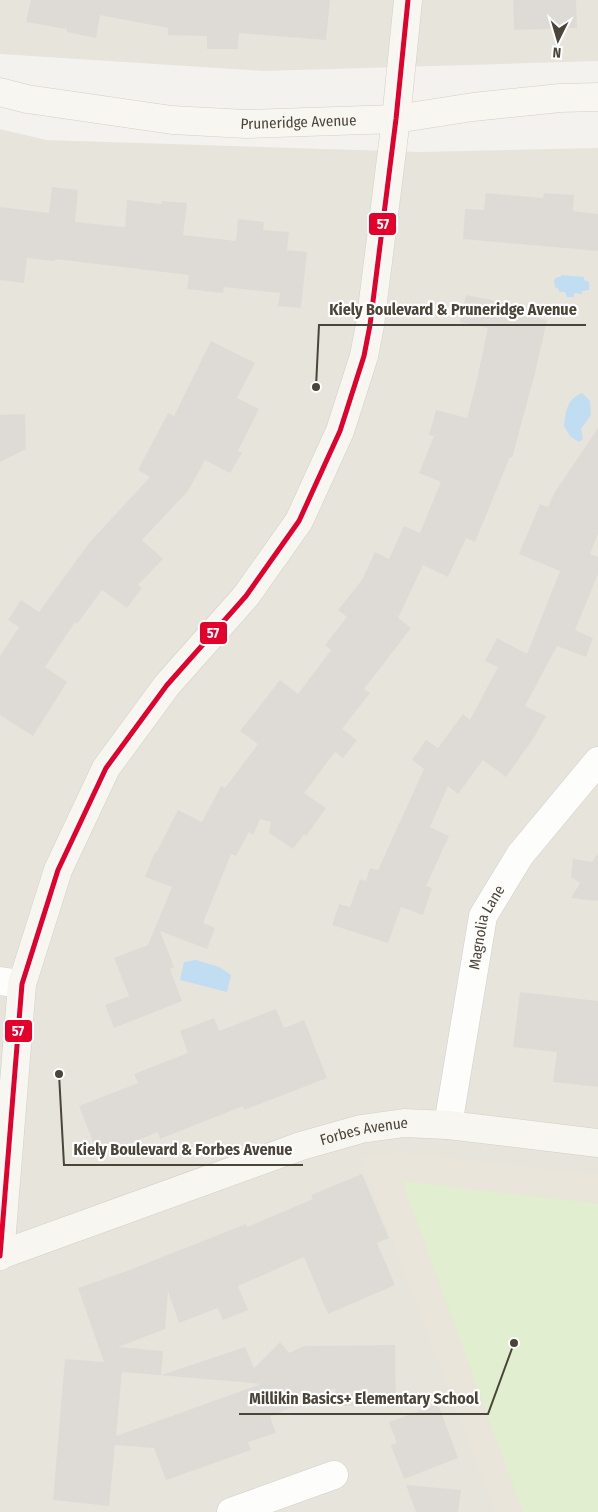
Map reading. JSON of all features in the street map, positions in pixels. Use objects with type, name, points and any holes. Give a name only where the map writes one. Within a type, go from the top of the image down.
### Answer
[{"type":"main road","points":[[0,1255],[11,983],[58,870],[106,768],[167,685],[246,596],[299,521],[340,431],[364,356],[370,325],[396,119],[408,0]]},
{"type":"main road","name":"Pruneridge Avenue","points":[[0,92],[27,100],[172,120],[246,124],[396,119],[482,106],[560,98],[598,97]]},
{"type":"main road","name":"Forbes Avenue","points":[[0,1255],[301,1146],[361,1129],[404,1123],[448,1125],[598,1143]]},
{"type":"street","name":"Magnolia Lane","points":[[448,1125],[484,916],[520,855],[598,762]]},
{"type":"street","points":[[231,1512],[334,1475]]},
{"type":"shaded area","points":[[0,0],[598,0],[598,61],[264,71],[0,54]]},
{"type":"shaded area","points":[[0,129],[46,140],[421,152],[598,148],[598,1512],[0,1512]]},
{"type":"shaded area","points":[[400,1152],[598,1175],[598,1512],[495,1512],[361,1158]]},
{"type":"green space","points":[[402,1181],[598,1204],[598,1512],[523,1512]]},
{"type":"water","points":[[561,275],[584,277],[584,280],[589,282],[589,290],[582,291],[582,294],[574,293],[574,297],[567,297],[565,292],[559,292],[559,289],[555,287],[554,280],[557,277],[561,277]]},
{"type":"water","points":[[582,393],[590,401],[591,415],[581,429],[583,439],[579,442],[570,436],[564,426],[570,402]]},
{"type":"water","points":[[196,960],[219,967],[231,975],[227,992],[180,980],[184,962]]},
{"type":"building","points":[[31,0],[330,0],[326,40],[239,33],[238,49],[207,49],[207,36],[168,35],[168,28],[100,15],[96,38],[67,32],[67,29],[26,22]]},
{"type":"building","points":[[513,0],[576,0],[577,28],[514,30]]},
{"type":"building","points":[[52,187],[78,190],[75,222],[125,227],[127,200],[161,204],[162,201],[187,203],[183,235],[236,241],[238,219],[264,222],[263,230],[289,232],[287,250],[307,252],[301,308],[278,306],[280,293],[224,287],[223,293],[187,289],[189,275],[55,259],[55,261],[27,258],[24,283],[0,280],[0,207],[49,213]]},
{"type":"building","points":[[486,193],[543,198],[544,193],[574,195],[573,211],[598,214],[598,251],[463,239],[465,209],[484,210]]},
{"type":"building","points":[[466,295],[541,310],[540,319],[547,320],[512,458],[510,457],[475,542],[466,538],[448,577],[423,565],[398,618],[411,628],[364,689],[370,693],[342,729],[357,740],[343,758],[335,752],[304,793],[326,808],[306,836],[304,834],[293,849],[269,833],[271,822],[260,819],[253,835],[249,832],[236,856],[231,854],[203,923],[215,928],[207,949],[160,931],[174,967],[170,969],[182,1001],[114,1028],[105,1005],[129,996],[114,958],[148,945],[172,887],[145,877],[155,852],[178,810],[202,822],[221,786],[225,788],[258,744],[240,731],[280,680],[298,694],[331,650],[325,645],[347,617],[338,610],[362,580],[375,552],[389,559],[404,526],[420,533],[441,482],[419,473],[434,436],[429,435],[436,410],[467,418],[488,328],[460,322]]},
{"type":"building","points":[[211,341],[255,363],[237,398],[259,409],[238,451],[242,453],[230,473],[205,460],[188,491],[142,540],[163,559],[138,585],[142,588],[127,608],[102,590],[77,624],[75,622],[45,667],[67,682],[33,736],[0,715],[0,656],[19,627],[8,620],[21,600],[39,612],[89,543],[150,477],[138,470],[168,413],[174,416]]},
{"type":"building","points":[[25,414],[26,449],[0,462],[0,415]]},
{"type":"building","points":[[598,428],[598,534],[590,554],[598,557],[598,574],[575,630],[593,638],[586,657],[557,646],[525,706],[546,716],[533,739],[506,777],[483,760],[458,794],[448,786],[430,827],[449,836],[426,886],[432,888],[423,915],[401,907],[388,943],[332,925],[339,904],[350,907],[360,879],[366,881],[370,868],[378,870],[424,769],[412,760],[426,740],[438,748],[463,714],[470,720],[498,667],[485,661],[497,638],[527,654],[560,571],[519,554],[540,504],[548,507],[555,492]]},
{"type":"building","points":[[598,853],[598,901],[571,898],[580,883],[571,877],[573,859],[592,862]]},
{"type":"building","points":[[520,992],[598,1001],[598,1087],[553,1082],[557,1052],[513,1047]]},
{"type":"building","points":[[276,1009],[284,1028],[304,1020],[327,1078],[244,1110],[243,1106],[160,1139],[158,1132],[113,1150],[111,1147],[97,1152],[79,1106],[138,1083],[134,1074],[188,1053],[180,1031],[214,1018],[219,1031]]},
{"type":"building","points":[[362,1174],[389,1238],[377,1243],[395,1285],[328,1314],[304,1257],[238,1286],[248,1310],[223,1320],[218,1308],[179,1323],[168,1291],[165,1329],[118,1347],[163,1351],[161,1375],[245,1347],[254,1368],[280,1342],[289,1353],[304,1346],[395,1345],[396,1405],[336,1406],[335,1388],[270,1417],[276,1433],[248,1442],[251,1450],[166,1480],[154,1448],[115,1445],[109,1506],[53,1500],[65,1359],[104,1362],[78,1288],[127,1271],[246,1224],[247,1227],[313,1199],[311,1195]],"holes":[[[122,1372],[261,1384],[116,1436]]]},
{"type":"building","points":[[438,1404],[458,1458],[404,1479],[391,1445],[397,1443],[389,1422]]},
{"type":"building","points":[[406,1485],[461,1490],[458,1512],[416,1512]]},
{"type":"transit line","name":"57","points":[[0,1256],[22,984],[58,870],[106,768],[167,685],[246,596],[299,521],[340,431],[364,356],[370,325],[396,119],[408,0]]},
{"type":"place","name":"Kiely Boulevard & Pruneridge Avenue","points":[[316,387]]},
{"type":"place","name":"Kiely Boulevard & Forbes Avenue","points":[[59,1074]]},
{"type":"place","name":"Millikin Basics+ Elementary School","points":[[514,1343]]}]
